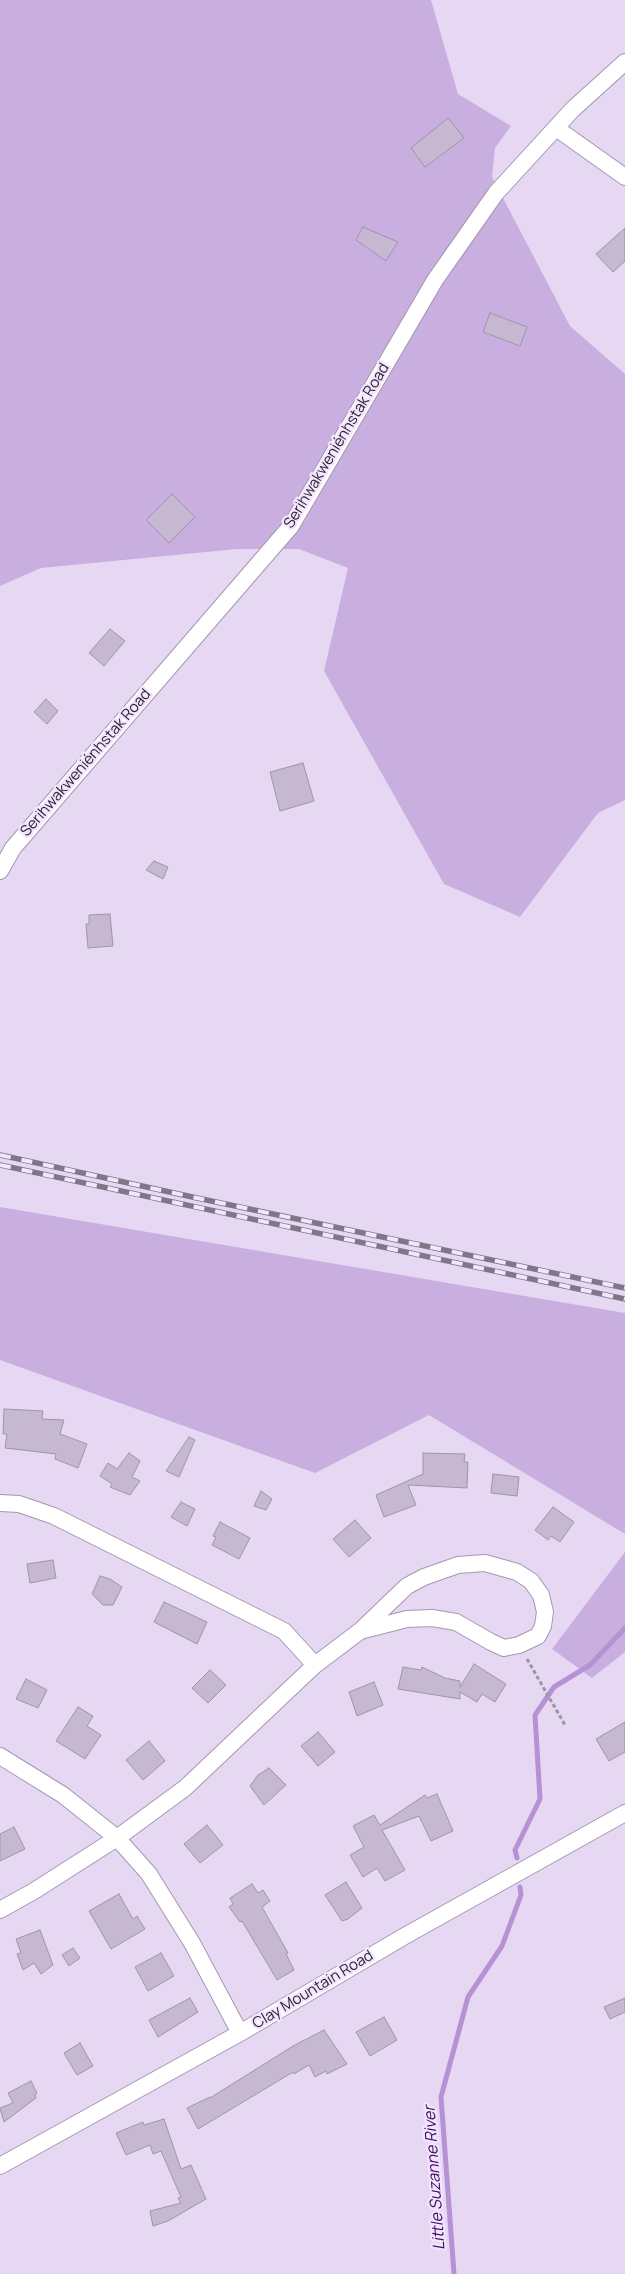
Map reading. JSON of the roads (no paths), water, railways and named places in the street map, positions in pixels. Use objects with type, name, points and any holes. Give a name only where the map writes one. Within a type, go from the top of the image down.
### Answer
[{"type":"street","name":"Serihwakweniénhstak Road","points":[[0,871],[13,848],[291,526],[435,280],[496,193],[573,109],[625,62]]},
{"type":"street","points":[[556,128],[625,176]]},
{"type":"street","points":[[0,1502],[19,1504],[54,1516],[284,1631],[315,1666]]},
{"type":"street","points":[[0,1910],[34,1891],[117,1838],[185,1788],[315,1666],[360,1631],[407,1586],[458,1565],[485,1563],[517,1572],[531,1581],[540,1595],[545,1612],[543,1626],[538,1636],[519,1645],[504,1648],[456,1622],[432,1618],[407,1618],[360,1631]]},
{"type":"street","points":[[0,1756],[63,1795],[117,1838],[149,1874],[192,1944],[240,2033]]},
{"type":"street","name":"Clay Mountain Road","points":[[0,2166],[240,2033],[403,1937],[625,1813]]},
{"type":"waterway","name":"Little Suzanne River","points":[[517,1858],[515,1850],[540,1799],[535,1715],[554,1687],[590,1665],[625,1628]]},
{"type":"waterway","name":"Little Suzanne River","points":[[454,2274],[441,2097],[468,1997],[502,1946],[521,1895],[520,1887]]},
{"type":"railway","points":[[0,1155],[625,1288]]},
{"type":"railway","points":[[0,1165],[625,1299]]}]
